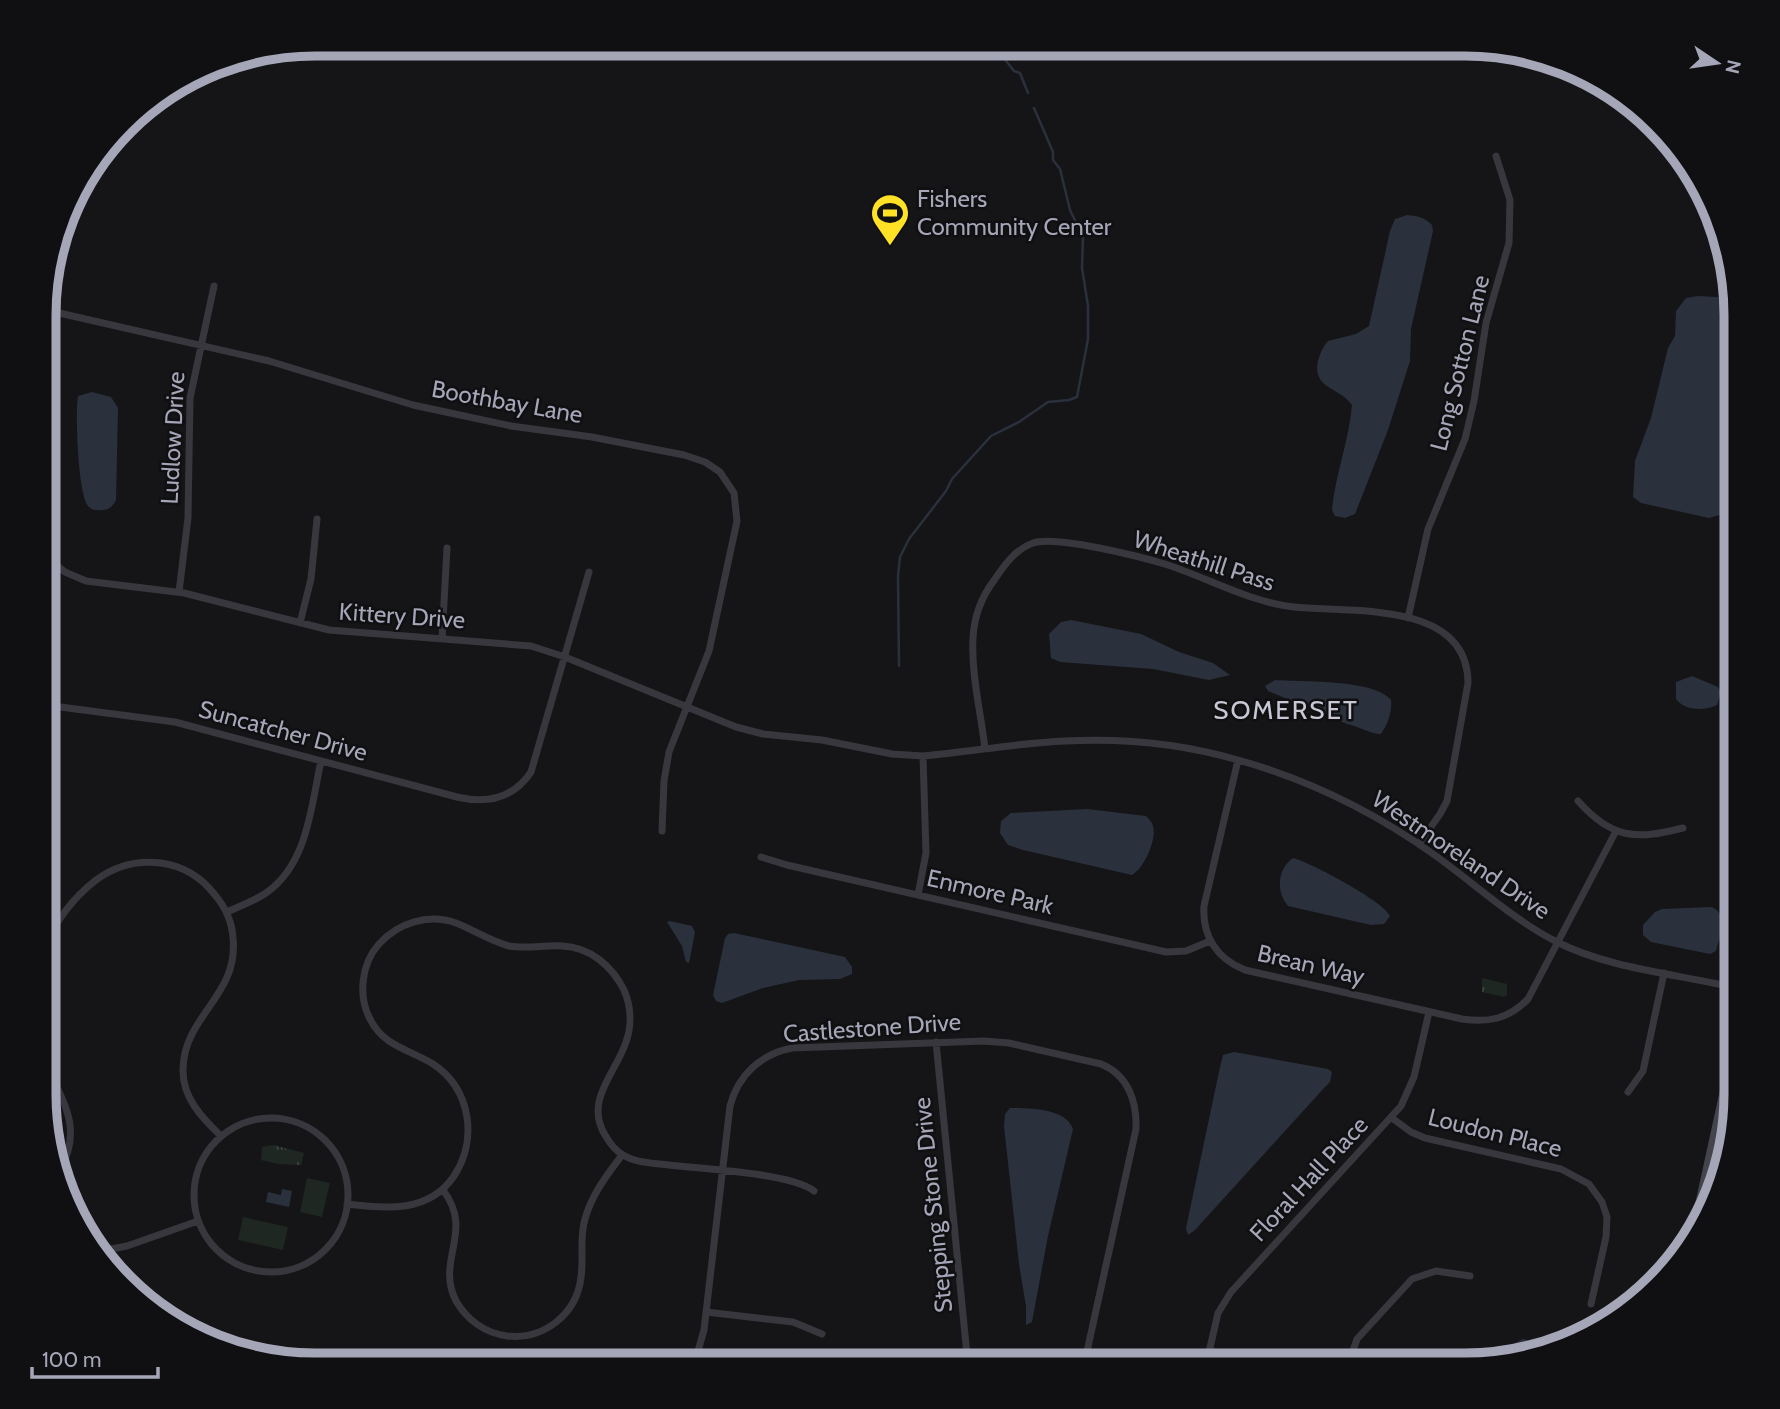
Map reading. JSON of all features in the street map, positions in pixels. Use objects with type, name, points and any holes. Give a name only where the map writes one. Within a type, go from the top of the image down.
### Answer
[{"type":"main road","points":[[1701,1199],[1724,1095]]},
{"type":"street","name":"Long Sotton Lane","points":[[1408,618],[1428,528],[1467,431],[1486,323],[1509,243],[1510,200],[1496,156]]},
{"type":"street","name":"Ludlow Drive","points":[[179,593],[188,518],[190,398],[214,286]]},
{"type":"street","name":"Boothbay Lane","points":[[56,312],[269,361],[399,402],[510,426],[631,444],[692,457],[714,467],[732,487],[737,506],[737,521],[709,652],[673,741],[666,766],[662,831]]},
{"type":"street","points":[[300,624],[312,575],[317,519]]},
{"type":"street","name":"Wheathill Pass","points":[[985,748],[973,654],[976,618],[985,595],[1016,553],[1034,543],[1061,541],[1160,563],[1246,596],[1278,605],[1408,618],[1440,629],[1459,646],[1467,665],[1468,683],[1451,786],[1440,814],[1419,844]]},
{"type":"street","points":[[442,639],[447,548]]},
{"type":"street","name":"Kittery Drive","points":[[56,565],[65,572],[86,580],[179,593],[300,624],[358,634],[517,644],[565,657],[728,725],[751,731]]},
{"type":"street","points":[[565,657],[589,572]]},
{"type":"street","name":"Suncatcher Drive","points":[[56,706],[166,720],[472,800],[493,800],[519,787],[531,772],[565,657]]},
{"type":"street","name":"Westmoreland Drive","points":[[751,731],[814,739],[892,754],[923,756],[1065,740],[1173,746],[1238,760],[1324,790],[1381,820],[1558,943],[1592,956],[1724,986]]},
{"type":"street","points":[[918,895],[926,853],[923,756]]},
{"type":"street","points":[[1210,941],[1204,923],[1204,906],[1238,760]]},
{"type":"street","points":[[227,912],[266,893],[291,867],[303,840],[321,761]]},
{"type":"street","points":[[1578,801],[1595,819],[1616,831],[1642,836],[1683,828]]},
{"type":"street","name":"Brean Way","points":[[1210,941],[1228,961],[1245,970],[1429,1012],[1480,1021],[1495,1020],[1511,1014],[1528,999],[1616,831]]},
{"type":"street","name":"Enmore Park","points":[[761,857],[1166,951],[1186,951],[1210,941]]},
{"type":"street","points":[[56,927],[81,893],[106,874],[130,864],[157,863],[185,871],[209,888],[227,912],[232,926],[234,949],[231,970],[219,995],[192,1033],[183,1069],[186,1090],[194,1106],[221,1136]]},
{"type":"street","points":[[347,1204],[396,1208],[425,1200],[443,1190],[459,1168],[467,1150],[469,1126],[464,1105],[455,1086],[440,1070],[423,1059],[397,1049],[382,1036],[369,1018],[363,997],[364,976],[374,950],[395,930],[422,920],[454,923],[485,938],[511,946],[562,946],[579,949],[596,957],[612,971],[625,993],[630,1022],[624,1048],[602,1090],[599,1118],[606,1137],[622,1155],[648,1163],[790,1180],[814,1191]]},
{"type":"street","points":[[1628,1092],[1643,1071],[1664,973]]},
{"type":"street","name":"Floral Hall Place","points":[[1209,1351],[1218,1313],[1231,1292],[1392,1118],[1406,1098],[1412,1084],[1429,1012]]},
{"type":"street","name":"Castlestone Drive","points":[[698,1353],[706,1312],[732,1097],[745,1075],[767,1056],[784,1049],[998,1041],[1084,1059],[1108,1068],[1126,1085],[1135,1105],[1136,1129],[1087,1353]]},
{"type":"street","name":"Stepping Stone Drive","points":[[936,1042],[967,1353]]},
{"type":"street","points":[[56,1084],[70,1119],[69,1146],[64,1158]]},
{"type":"street","points":[[261,1118],[285,1119],[307,1126],[326,1141],[339,1160],[347,1182],[347,1204],[342,1225],[328,1247],[307,1263],[282,1272],[256,1271],[231,1261],[211,1244],[198,1221],[194,1200],[197,1175],[207,1152],[221,1136],[239,1125],[261,1118]]},
{"type":"street","name":"Loudon Place","points":[[1392,1118],[1411,1132],[1425,1138],[1561,1169],[1589,1184],[1602,1202],[1607,1217],[1606,1237],[1591,1304]]},
{"type":"street","points":[[443,1190],[451,1201],[457,1221],[449,1270],[456,1299],[466,1314],[484,1329],[509,1336],[528,1335],[553,1324],[567,1312],[575,1300],[582,1276],[581,1240],[585,1217],[596,1192],[622,1155]]},
{"type":"street","points":[[108,1249],[127,1246],[198,1221]]},
{"type":"street","points":[[1351,1353],[1362,1332],[1412,1279],[1436,1271],[1470,1276]]},
{"type":"street","points":[[706,1312],[793,1322],[822,1334]]},
{"type":"street","points":[[1209,1351],[1219,1353]]},
{"type":"green space","points":[[1482,978],[1507,984],[1507,995],[1504,997],[1482,992]]},
{"type":"green space","points":[[273,1145],[304,1153],[301,1165],[261,1160],[262,1147]]},
{"type":"green space","points":[[307,1178],[330,1183],[322,1217],[300,1212]]},
{"type":"green space","points":[[243,1217],[288,1227],[283,1250],[238,1240]]},
{"type":"water","points":[[1407,215],[1426,220],[1432,225],[1433,231],[1411,329],[1410,361],[1388,430],[1355,514],[1345,518],[1335,516],[1332,510],[1352,405],[1319,377],[1318,361],[1328,341],[1356,334],[1369,326],[1390,231],[1395,219]]},
{"type":"water","points":[[1723,297],[1724,514],[1709,518],[1641,503],[1633,497],[1635,461],[1651,418],[1668,348],[1675,336],[1676,311],[1686,298]]},
{"type":"water","points":[[92,392],[111,397],[118,408],[116,500],[111,507],[104,510],[94,510],[88,506],[80,470],[78,396]]},
{"type":"water","points":[[1071,620],[1141,634],[1179,652],[1213,663],[1230,675],[1209,680],[1153,669],[1060,662],[1051,658],[1049,634],[1061,622]]},
{"type":"water","points":[[1692,676],[1718,687],[1721,692],[1717,705],[1695,709],[1684,706],[1676,699],[1676,682]]},
{"type":"water","points":[[1275,680],[1337,683],[1370,688],[1391,700],[1389,718],[1381,734],[1347,724],[1268,691],[1265,686]]},
{"type":"water","points":[[1087,809],[1146,816],[1151,822],[1154,832],[1151,846],[1141,866],[1132,875],[1023,850],[1008,845],[1000,833],[1001,821],[1011,813]]},
{"type":"water","points":[[1293,858],[1330,874],[1362,893],[1390,916],[1384,924],[1371,925],[1288,906],[1281,894],[1280,881],[1284,868]]},
{"type":"water","points":[[1711,907],[1720,915],[1722,926],[1716,951],[1710,954],[1651,942],[1643,935],[1643,925],[1655,912],[1662,909]]},
{"type":"water","points":[[667,922],[692,926],[695,932],[689,963],[686,962],[682,946]]},
{"type":"water","points":[[734,933],[845,957],[852,967],[852,974],[840,979],[800,980],[763,988],[722,1003],[716,1001],[713,995],[725,938]]},
{"type":"water","points":[[1234,1052],[1328,1069],[1332,1072],[1330,1082],[1188,1235],[1186,1228],[1223,1055]]},
{"type":"water","points":[[1010,1108],[1055,1113],[1069,1122],[1073,1129],[1048,1236],[1032,1322],[1026,1325],[1004,1126],[1005,1114]]},
{"type":"water","points":[[282,1189],[292,1191],[289,1207],[266,1202],[268,1192],[281,1195]]},
{"type":"water","points":[[1523,1339],[1532,1344],[1505,1350]]},
{"type":"waterway","points":[[1002,56],[1014,71],[1020,73],[1028,93]]},
{"type":"waterway","points":[[899,666],[898,576],[900,557],[909,539],[946,491],[952,479],[991,436],[1019,422],[1048,402],[1077,397],[1088,339],[1088,306],[1082,268],[1083,237],[1070,210],[1060,169],[1053,160],[1053,152],[1034,108]]},
{"type":"place","name":"Fishers Community Center","points":[[890,247]]},
{"type":"district","name":"SOMERSET","points":[[1286,710]]}]
